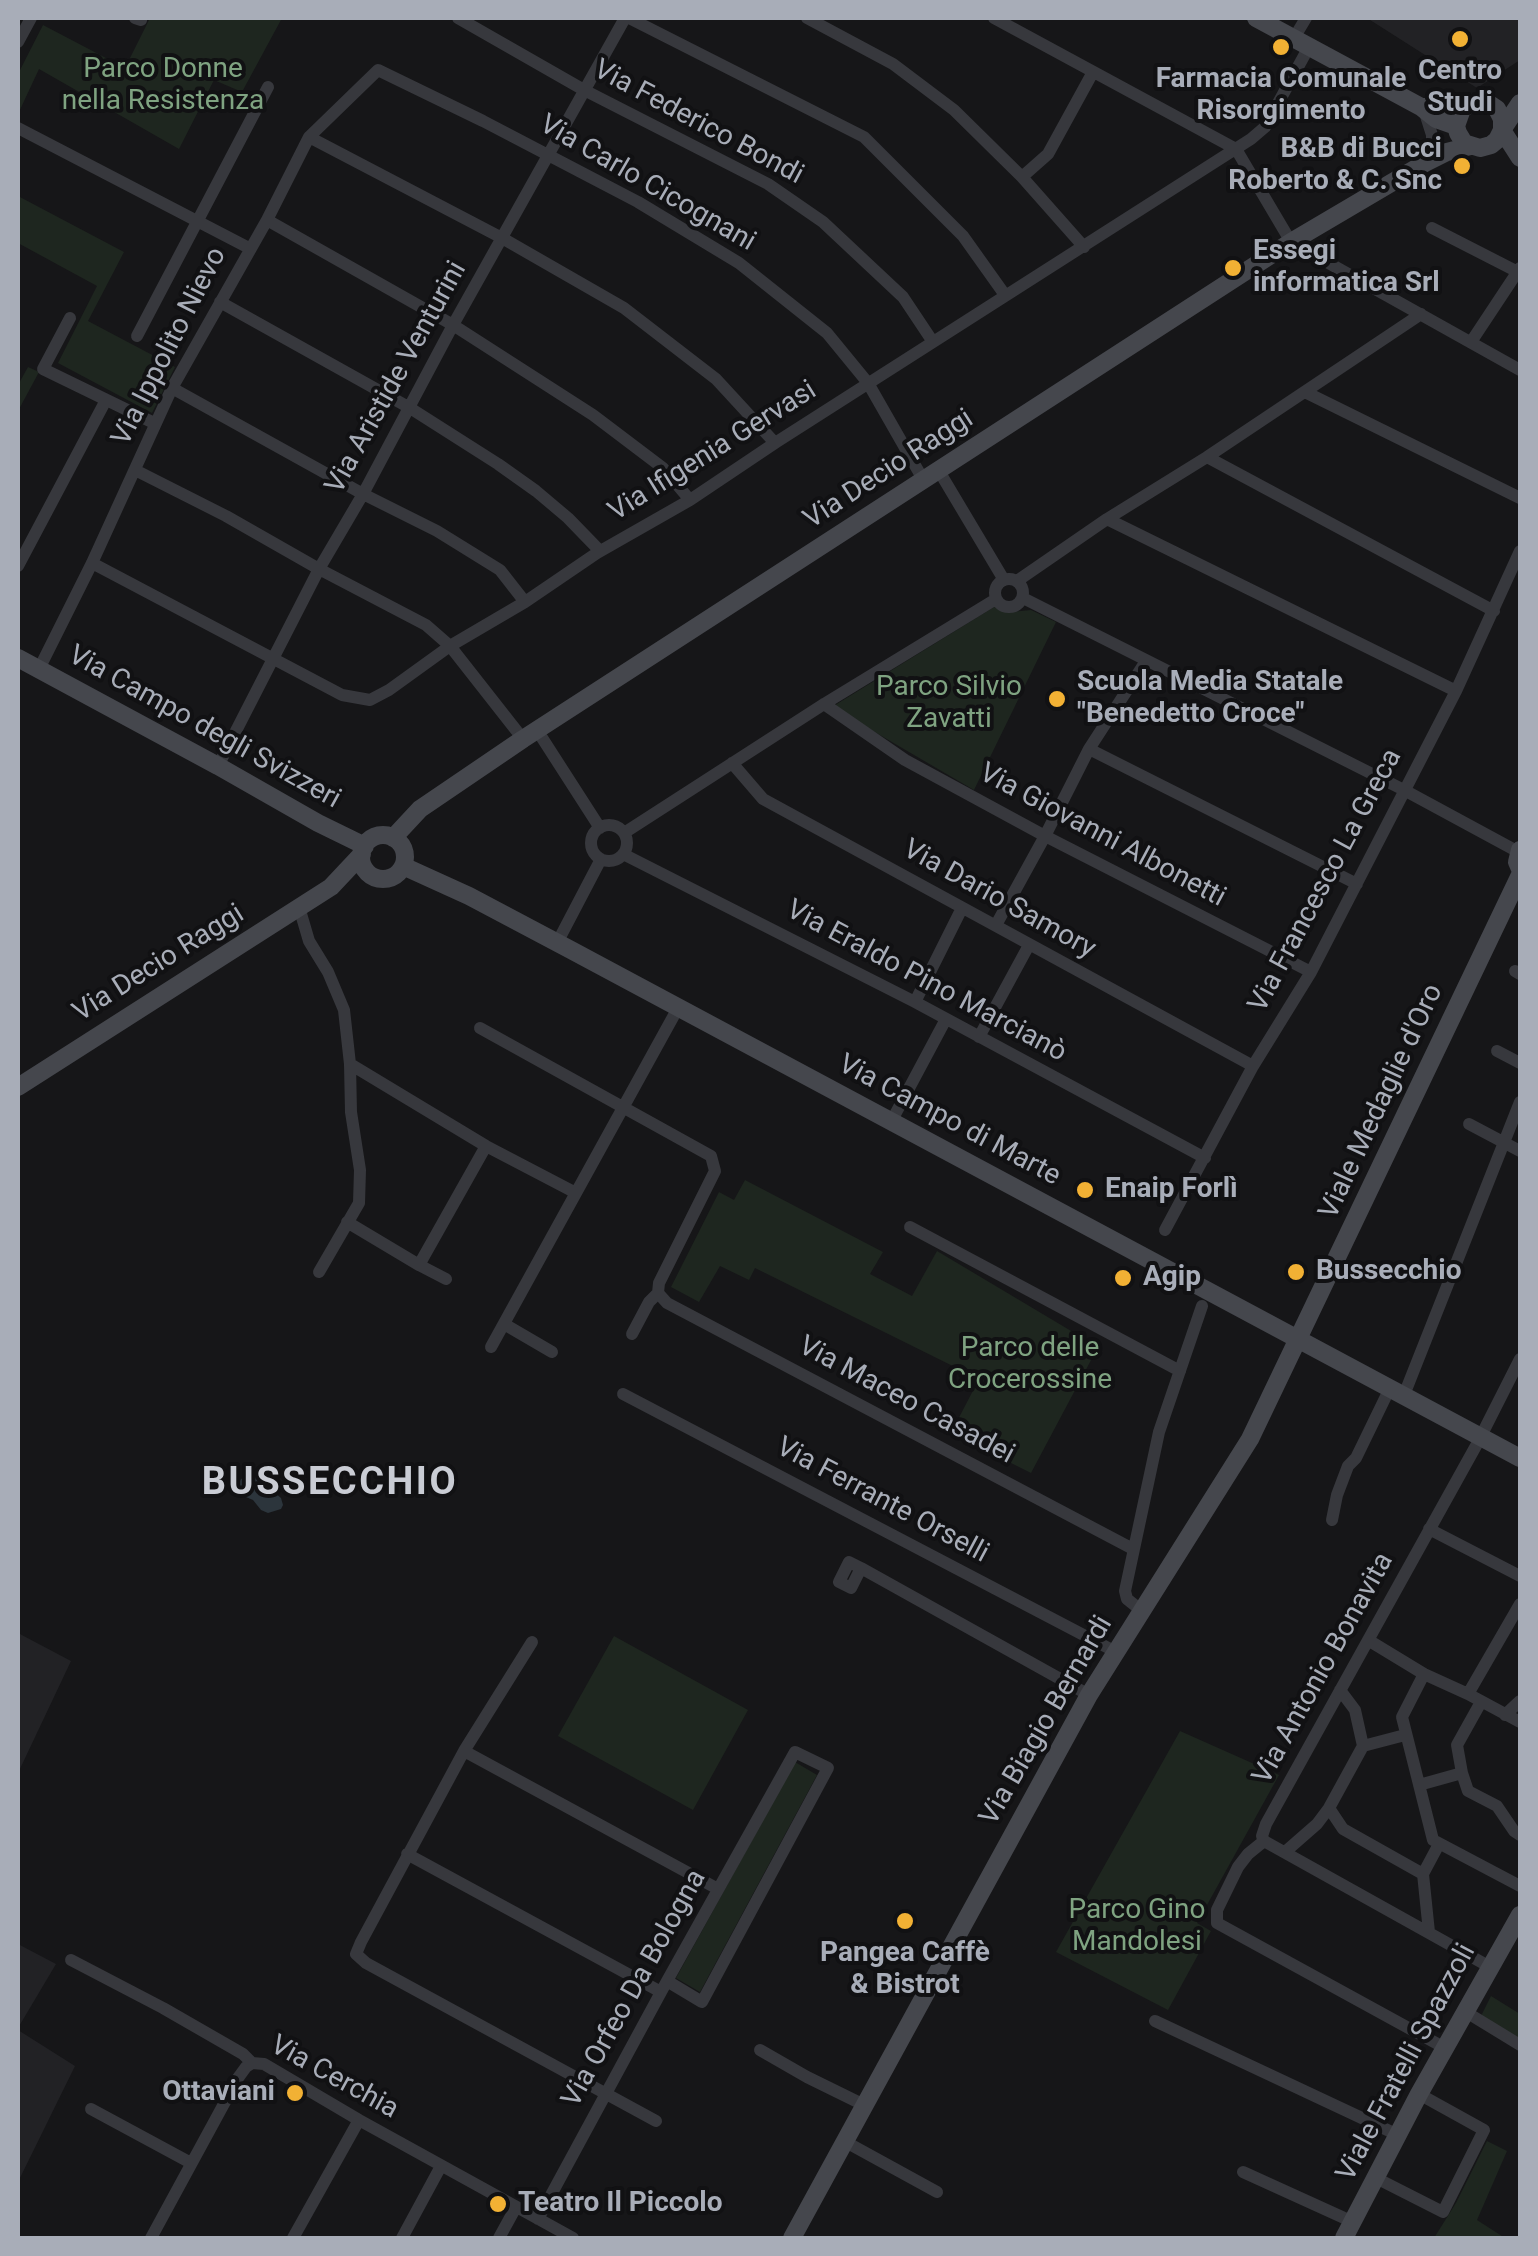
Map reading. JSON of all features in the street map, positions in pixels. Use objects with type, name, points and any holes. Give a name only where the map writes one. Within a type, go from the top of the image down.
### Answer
[{"type":"main road","points":[[1256,18],[1421,106],[1448,111],[1466,132],[1520,166]]},
{"type":"main road","name":"Via Decio Raggi","points":[[393,838],[420,810],[530,735],[1291,242],[1424,162],[1466,132],[1474,102],[1498,106],[1520,101]]},
{"type":"main road","name":"Via Decio Raggi","points":[[1466,132],[1494,143],[1520,101]]},
{"type":"main road","points":[[1488,103],[1500,114],[1502,130],[1520,158]]},
{"type":"main road","name":"Via Campo degli Svizzeri","points":[[18,658],[363,850]]},
{"type":"main road","points":[[374,837],[393,838],[404,853],[403,866],[396,876],[384,880],[366,872],[363,850],[374,837]]},
{"type":"main road","name":"Via Decio Raggi","points":[[18,1086],[331,887],[363,850]]},
{"type":"main road","name":"Viale Medaglie d'Oro","points":[[1142,1611],[1250,1438],[1520,862]]},
{"type":"main road","name":"Via Campo di Marte","points":[[403,866],[469,896],[1520,1458]]},
{"type":"main road","name":"Via Decio Raggi","points":[[331,887],[377,878]]},
{"type":"main road","name":"Via Biagio Bernardi","points":[[792,2238],[1090,1695],[1142,1611]]},
{"type":"main road","name":"Viale Fratelli Spazzoli","points":[[1348,2230],[1520,1915]]},
{"type":"street","points":[[18,42],[31,18]]},
{"type":"street","name":"Via Federico Bondi","points":[[458,18],[584,90],[768,184],[823,222],[904,297],[933,342]]},
{"type":"street","points":[[627,18],[864,137],[964,236],[1005,295]]},
{"type":"street","name":"Via Aristide Venturini","points":[[218,766],[318,569],[627,18]]},
{"type":"street","points":[[807,18],[893,64],[954,110],[1022,177],[1084,247]]},
{"type":"street","points":[[994,18],[1236,149],[1291,242],[1520,370]]},
{"type":"street","name":"Via Ifigenia Gervasi","points":[[92,563],[342,694],[370,700],[600,551],[690,500],[1236,149],[1265,127],[1302,41],[1306,18]]},
{"type":"street","name":"Via Ippolito Nievo","points":[[39,669],[92,563],[154,423],[309,138],[378,70]]},
{"type":"street","name":"Via Carlo Cicognani","points":[[378,70],[638,202],[739,263],[827,333],[868,383],[1011,580]]},
{"type":"street","points":[[1022,177],[1048,154],[1093,72]]},
{"type":"street","points":[[137,336],[268,88]]},
{"type":"street","points":[[1421,106],[1432,135],[1432,146],[1424,162]]},
{"type":"street","points":[[18,128],[249,248]]},
{"type":"street","points":[[309,138],[502,238],[624,308],[716,379],[774,443]]},
{"type":"street","points":[[267,220],[453,325],[593,414],[662,468],[690,500]]},
{"type":"street","points":[[1432,228],[1519,270],[1471,342]]},
{"type":"street","points":[[220,302],[410,408],[536,491],[600,551]]},
{"type":"street","points":[[1011,580],[1023,588],[1023,598],[1017,606],[1007,608],[996,599],[996,590],[1011,580],[1106,519],[1208,457],[1420,314]]},
{"type":"street","points":[[70,318],[43,369],[154,423]]},
{"type":"street","points":[[172,388],[438,531],[500,570],[525,602]]},
{"type":"street","points":[[1304,392],[1520,498]]},
{"type":"street","points":[[18,566],[106,400]]},
{"type":"street","points":[[1208,457],[1494,611]]},
{"type":"street","points":[[135,470],[426,624],[530,735],[600,828]]},
{"type":"street","points":[[1106,519],[1456,690]]},
{"type":"street","name":"Via Francesco La Greca","points":[[1165,1230],[1253,1066],[1311,972],[1456,690],[1520,551]]},
{"type":"street","points":[[1023,598],[1404,790],[1513,850],[1520,862]]},
{"type":"street","points":[[624,833],[996,599]]},
{"type":"street","points":[[996,925],[1089,748],[1146,661]]},
{"type":"street","name":"Via Giovanni Albonetti","points":[[824,704],[906,760],[1311,972]]},
{"type":"street","points":[[1089,748],[1356,884]]},
{"type":"street","name":"Via Dario Samory","points":[[732,763],[763,799],[1253,1066]]},
{"type":"street","points":[[616,826],[624,833],[627,844],[623,854],[613,861],[602,860],[592,847],[593,836],[600,828],[616,826]]},
{"type":"street","name":"Via Eraldo Pino Marcianò","points":[[623,854],[915,1002],[1205,1158]]},
{"type":"street","points":[[557,944],[602,860]]},
{"type":"street","points":[[299,908],[309,941],[344,1010],[351,1112],[360,1170],[360,1202],[319,1272]]},
{"type":"street","points":[[915,1002],[962,908]]},
{"type":"street","points":[[979,1036],[1029,945]]},
{"type":"street","points":[[492,1348],[678,1008]]},
{"type":"street","points":[[892,1122],[946,1019]]},
{"type":"street","points":[[480,1028],[712,1156],[714,1171],[658,1293],[648,1302],[632,1334]]},
{"type":"street","points":[[1497,1051],[1520,1063]]},
{"type":"street","points":[[350,1064],[486,1146],[576,1193]]},
{"type":"street","points":[[1332,1520],[1348,1466],[1397,1392],[1520,1102]]},
{"type":"street","points":[[1469,1124],[1520,1151]]},
{"type":"street","points":[[419,1265],[486,1146]]},
{"type":"street","points":[[347,1222],[446,1279]]},
{"type":"street","points":[[910,1227],[1180,1371]]},
{"type":"street","name":"Via Maceo Casadei","points":[[658,1293],[667,1303],[1133,1550]]},
{"type":"street","name":"Via Biagio Bernardi","points":[[1142,1611],[1126,1595],[1133,1550],[1154,1453],[1202,1306]]},
{"type":"street","points":[[504,1324],[552,1352]]},
{"type":"street","name":"Via Antonio Bonavita","points":[[1445,2048],[1217,1923],[1217,1910],[1238,1867],[1264,1841],[1266,1824],[1520,1358]]},
{"type":"street","name":"Via Ferrante Orselli","points":[[624,1394],[1116,1652]]},
{"type":"street","points":[[1429,1529],[1520,1576]]},
{"type":"street","points":[[861,1568],[1090,1695]]},
{"type":"street","points":[[1468,1694],[1519,1611]]},
{"type":"street","points":[[1368,1640],[1424,1674],[1520,1722]]},
{"type":"street","points":[[532,1642],[464,1751],[356,1954],[366,1963],[656,2120]]},
{"type":"street","points":[[1424,1674],[1402,1717],[1433,1840],[1520,1886]]},
{"type":"street","points":[[1284,1852],[1317,1824],[1364,1746],[1356,1710],[1340,1690]]},
{"type":"street","points":[[1505,1714],[1520,1701]]},
{"type":"street","points":[[1481,1702],[1457,1745],[1462,1773],[1468,1791],[1496,1806],[1520,1835]]},
{"type":"street","points":[[1364,1746],[1405,1734]]},
{"type":"street","points":[[464,1751],[718,1889]]},
{"type":"street","name":"Via Orfeo Da Bologna","points":[[538,2219],[664,1986],[795,1752],[828,1768],[702,2002],[664,1986]]},
{"type":"street","points":[[1419,1785],[1462,1773]]},
{"type":"street","points":[[1329,1808],[1343,1829],[1423,1874]]},
{"type":"street","points":[[1264,1841],[1490,1967]]},
{"type":"street","points":[[1429,1932],[1423,1874],[1439,1844]]},
{"type":"street","points":[[408,1854],[664,1986]]},
{"type":"street","name":"Via Cerchia","points":[[71,1960],[573,2238]]},
{"type":"street","points":[[1466,2012],[1520,2046]]},
{"type":"street","points":[[1155,2021],[1398,2134]]},
{"type":"street","points":[[760,2050],[864,2105]]},
{"type":"street","points":[[151,2238],[238,2078],[252,2063]]},
{"type":"street","points":[[1376,2178],[1443,2212],[1484,2130],[1419,2094]]},
{"type":"street","points":[[92,2109],[192,2163]]},
{"type":"street","points":[[294,2238],[359,2120]]},
{"type":"street","points":[[844,2141],[937,2192]]},
{"type":"street","points":[[402,2238],[441,2166]]},
{"type":"street","points":[[1243,2172],[1348,2230]]},
{"type":"street","points":[[499,2238],[516,2207]]},
{"type":"shaded area","name":"Centro Studi","points":[[1367,18],[1520,18],[1520,60],[1477,88]]},
{"type":"shaded area","points":[[247,1476],[270,1481],[281,1498],[281,1509],[268,1513],[239,1494],[238,1485]]},
{"type":"shaded area","points":[[18,1633],[71,1661],[18,1773]]},
{"type":"shaded area","points":[[18,1944],[56,1964],[18,2028]]},
{"type":"shaded area","points":[[18,2030],[75,2066],[18,2182]]},
{"type":"green space","name":"Parco Donne nella Resistenza","points":[[150,18],[282,18],[242,92],[214,80],[179,149],[39,69],[18,114],[18,74],[43,25],[125,68]]},
{"type":"green space","points":[[18,196],[124,252],[88,321],[175,367],[152,413],[58,363],[97,286],[18,243]]},
{"type":"green space","points":[[28,367],[39,372],[18,411],[18,385]]},
{"type":"green space","name":"Parco Silvio Zavatti","points":[[994,607],[1011,612],[1031,610],[1056,622],[974,790],[832,707]]},
{"type":"green space","name":"Parco delle Crocerossine","points":[[745,1180],[883,1252],[870,1274],[912,1296],[937,1251],[1098,1347],[1031,1473],[951,1433],[979,1379],[755,1268],[749,1280],[720,1266],[699,1302],[671,1287],[719,1192],[734,1200]]},
{"type":"green space","points":[[614,1636],[748,1710],[693,1810],[558,1736]]},
{"type":"green space","name":"Parco Gino Mandolesi","points":[[1180,1731],[1279,1775],[1197,1923],[1211,1931],[1168,2010],[1056,1952]]},
{"type":"green space","points":[[795,1762],[817,1775],[700,1992],[676,1978]]},
{"type":"green space","points":[[1491,1996],[1520,2014],[1520,2039],[1481,2016]]},
{"type":"green space","points":[[1487,2141],[1507,2151],[1477,2220],[1505,2238],[1434,2238],[1456,2203]]},
{"type":"place","name":"Centro Studi","points":[[1460,39]]},
{"type":"place","name":"Farmacia Comunale Risorgimento","points":[[1281,47]]},
{"type":"place","name":"B&B di Bucci Roberto & C. Snc","points":[[1462,166]]},
{"type":"place","name":"Essegi informatica Srl","points":[[1233,268]]},
{"type":"place","name":"Scuola Media Statale \"Benedetto Croce\"","points":[[1057,699]]},
{"type":"place","name":"Enaip Forlì","points":[[1085,1190]]},
{"type":"place","name":"Bussecchio","points":[[1296,1272]]},
{"type":"place","name":"Agip","points":[[1123,1278]]},
{"type":"place","name":"Pangea Caffè & Bistrot","points":[[905,1921]]},
{"type":"place","name":"Ottaviani","points":[[295,2093]]},
{"type":"place","name":"Teatro Il Piccolo","points":[[498,2204]]},
{"type":"district","name":"BUSSECCHIO","points":[[330,1484]]}]
